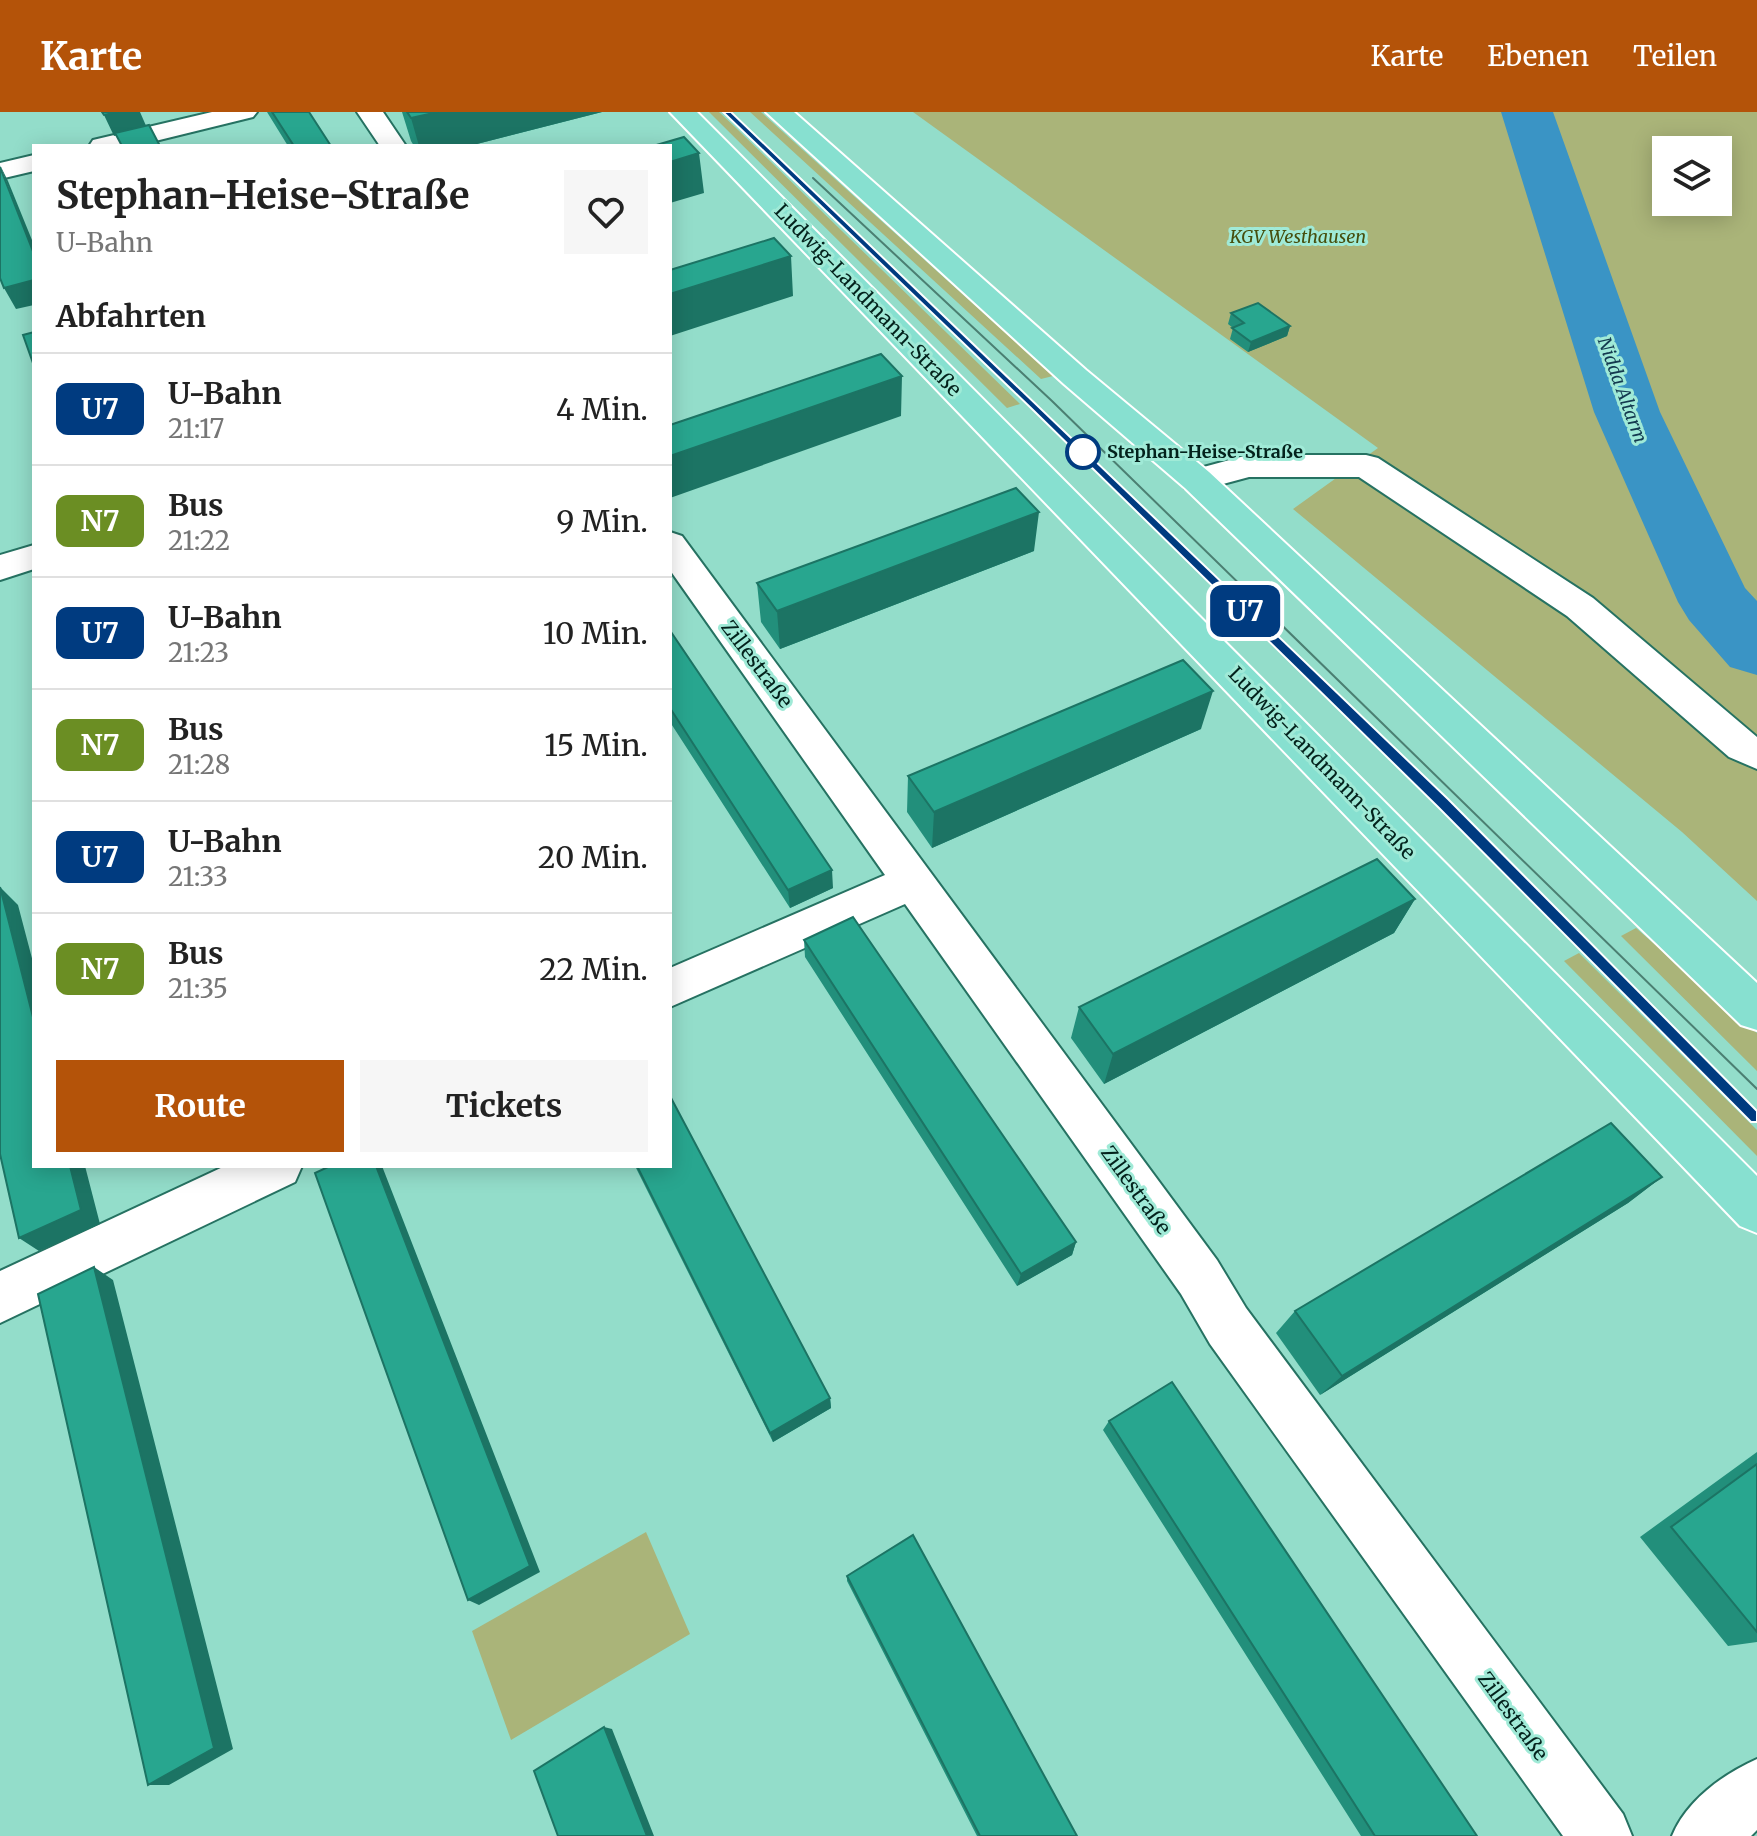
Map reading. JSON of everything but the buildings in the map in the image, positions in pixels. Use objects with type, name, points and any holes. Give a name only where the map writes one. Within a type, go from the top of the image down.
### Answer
[{"type":"main road","name":"Ludwig-Landmann-Straße","points":[[683,112],[1757,1210]]},
{"type":"main road","points":[[779,112],[1085,386],[1197,480],[1757,1011]]},
{"type":"street","points":[[110,144],[244,112]]},
{"type":"street","points":[[370,112],[392,144]]},
{"type":"street","points":[[0,171],[32,163]]},
{"type":"street","points":[[1197,480],[1248,466],[1366,466],[1580,607],[1743,747],[1757,754]]},
{"type":"street","name":"Zillestraße","points":[[672,547],[1199,1277],[1228,1326],[1601,1836]]},
{"type":"street","points":[[0,568],[32,558]]},
{"type":"street","points":[[672,987],[912,882]]},
{"type":"street","points":[[0,1298],[123,1236],[274,1168]]},
{"type":"street","points":[[1703,1836],[1757,1790]]},
{"type":"green space","points":[[709,112],[719,112],[735,127],[1020,404],[1007,408]]},
{"type":"green space","points":[[750,112],[761,112],[1053,376],[1041,379]]},
{"type":"green space","name":"KGV Westhausen","points":[[913,112],[1757,112],[1757,901],[1682,832],[1293,509],[1378,448]]},
{"type":"green space","points":[[1636,928],[1757,1033],[1757,1071],[1621,936]]},
{"type":"green space","points":[[1579,953],[1757,1130],[1757,1156],[1564,961]]},
{"type":"green space","points":[[646,1532],[690,1634],[511,1740],[472,1631]]},
{"type":"waterway","name":"Nidda Altarm","points":[[1527,112],[1627,412],[1715,602],[1757,648]]},
{"type":"tram line","points":[[728,112],[1246,612],[1757,1117]]},
{"type":"tram line","points":[[813,178],[1052,401],[1757,1089]]},
{"type":"metro line","name":"U7","points":[[728,112],[1037,407],[1443,803],[1757,1117]]},
{"type":"place","name":"Stephan-Heise-Straße","points":[[1083,452]]}]
